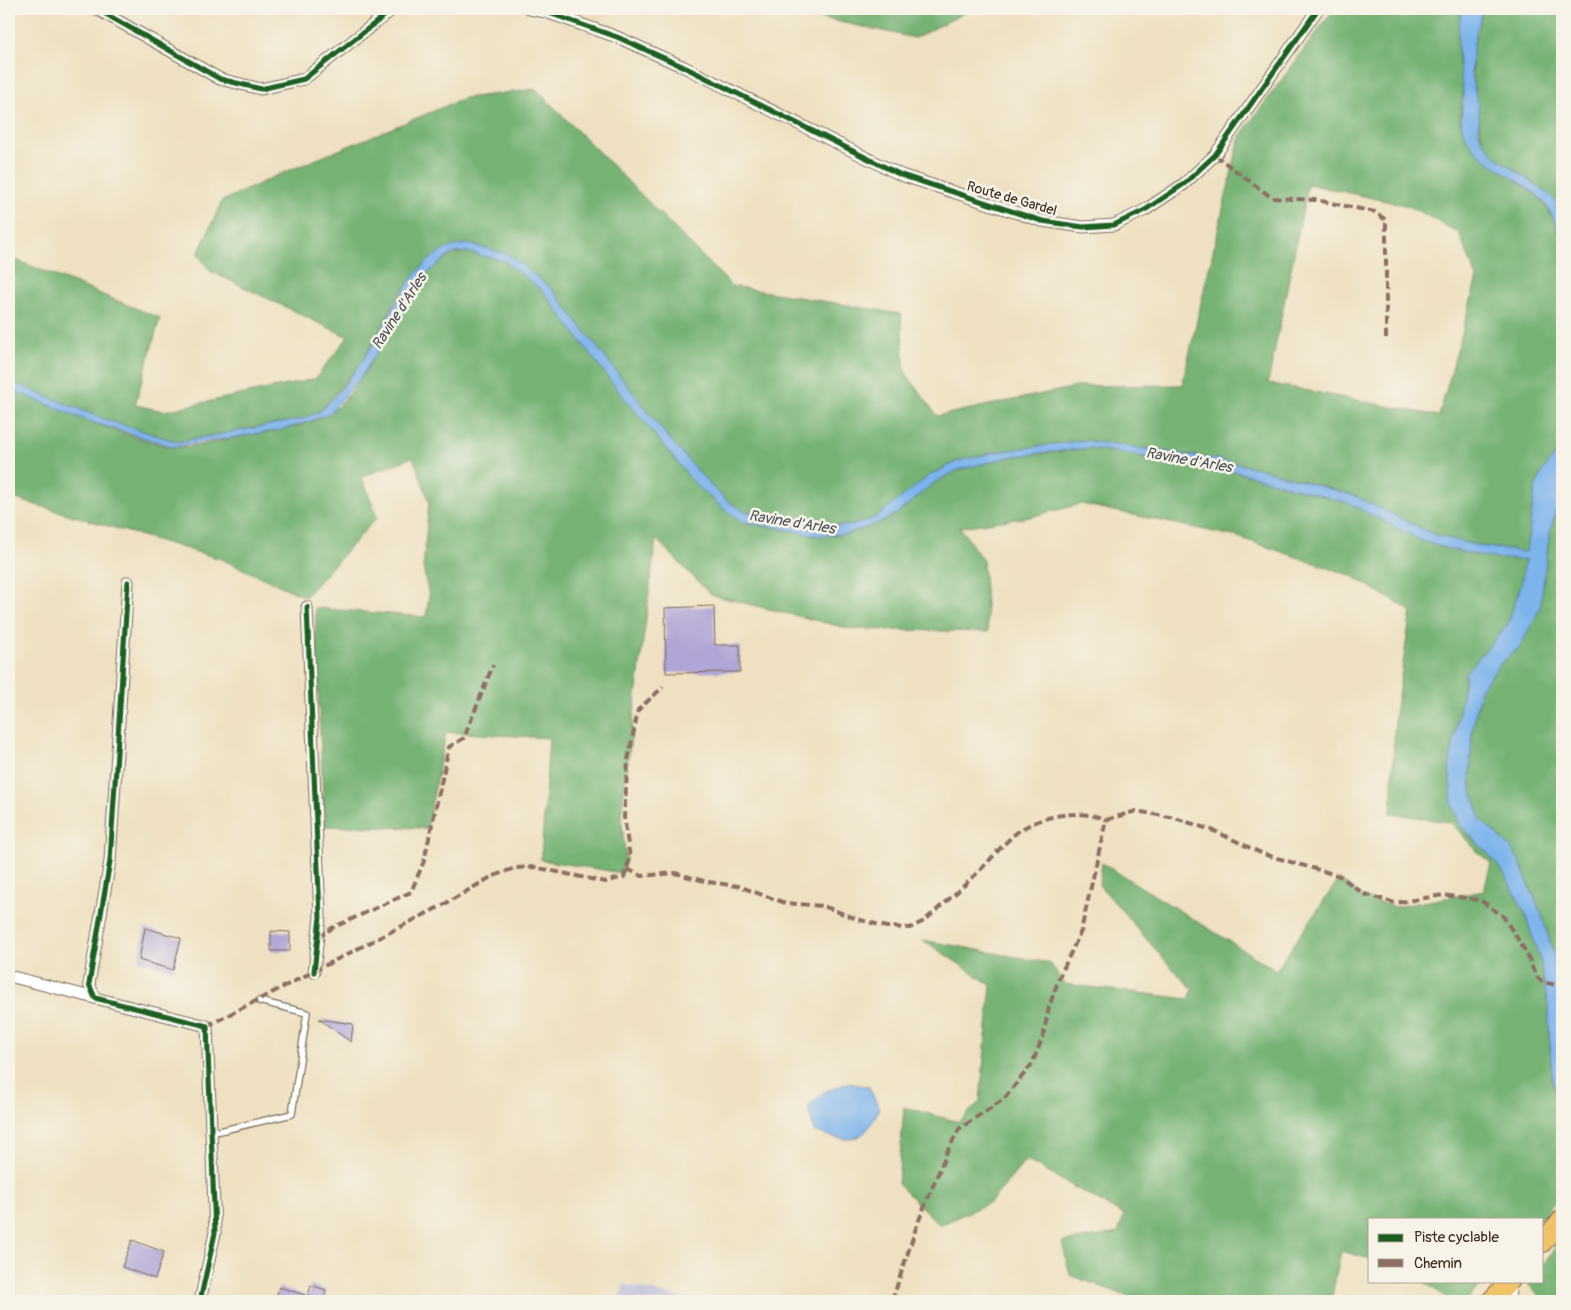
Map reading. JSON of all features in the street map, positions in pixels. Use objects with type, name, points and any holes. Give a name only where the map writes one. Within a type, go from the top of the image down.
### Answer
[{"type":"main road","points":[[1544,1241],[1562,1219]]},
{"type":"main road","points":[[1491,1301],[1510,1282]]},
{"type":"street","points":[[97,9],[179,58],[220,79],[260,89],[304,79],[393,9]]},
{"type":"street","name":"Route de Gardel","points":[[530,9],[546,12],[617,37],[684,67],[901,175],[1042,221],[1083,227],[1114,225],[1145,210],[1184,184],[1215,155],[1318,9]]},
{"type":"street","points":[[95,998],[88,978],[108,876],[128,582]]},
{"type":"street","points":[[307,607],[320,908],[314,972]]},
{"type":"street","points":[[9,976],[208,1026],[210,1133],[215,1232],[200,1301]]},
{"type":"street","points":[[1508,1301],[1511,1282]]},
{"type":"lane","points":[[210,1133],[292,1114],[307,1013],[259,1000]]},
{"type":"shaded area","points":[[624,1284],[692,1301],[618,1301]]},
{"type":"green space","points":[[779,9],[964,9],[964,13],[915,38]]},
{"type":"green space","points":[[1334,9],[1462,9],[1463,92],[1460,118],[1462,128],[1467,139],[1481,154],[1541,199],[1552,216],[1562,241],[1562,447],[1535,489],[1526,552],[1480,546],[1435,535],[1355,496],[1258,468],[1216,459],[1084,440],[995,452],[958,461],[930,475],[876,517],[854,525],[834,526],[766,517],[745,511],[730,503],[711,486],[667,436],[551,288],[508,254],[468,244],[462,244],[422,268],[398,296],[362,362],[321,410],[303,419],[178,442],[104,419],[9,381],[9,257],[160,318],[135,405],[164,411],[315,379],[348,337],[210,271],[198,254],[222,201],[278,175],[465,98],[536,89],[732,286],[901,314],[905,372],[937,416],[1080,386],[1182,385],[1240,136]],"holes":[[[1308,184],[1409,206],[1459,233],[1477,278],[1439,416],[1268,383]]]},
{"type":"green space","points":[[1483,9],[1562,9],[1562,210],[1547,193],[1491,153],[1482,140],[1473,85],[1472,61],[1475,37]]},
{"type":"green space","points":[[467,252],[504,261],[543,291],[612,383],[695,484],[725,510],[744,522],[820,536],[847,534],[883,522],[898,513],[935,482],[958,470],[1014,456],[1090,448],[1237,472],[1348,503],[1422,541],[1475,555],[1525,560],[1521,585],[1507,626],[1466,672],[1451,758],[1452,804],[1460,825],[1492,858],[1505,875],[1524,911],[1540,960],[1548,1006],[1551,1063],[1562,1162],[1562,1194],[1541,1218],[1368,1218],[1368,1258],[1341,1251],[1331,1301],[1140,1301],[1070,1275],[1062,1242],[1118,1233],[1124,1215],[1026,1160],[991,1202],[940,1225],[898,1184],[904,1107],[959,1122],[980,1101],[991,985],[923,940],[1050,963],[1065,984],[1189,999],[1193,989],[1168,964],[1099,885],[1102,863],[1276,970],[1339,879],[1363,897],[1395,907],[1484,891],[1491,863],[1476,851],[1452,823],[1391,813],[1395,715],[1411,611],[1352,576],[1238,537],[1081,504],[1030,517],[960,527],[983,561],[988,632],[851,629],[711,595],[656,539],[621,816],[626,859],[622,873],[541,860],[549,738],[446,732],[427,828],[324,826],[315,608],[426,617],[429,597],[423,567],[429,501],[413,457],[362,477],[377,517],[305,597],[221,559],[9,497],[9,389],[109,429],[173,447],[206,444],[308,423],[328,414],[346,398],[363,375],[410,296],[427,274],[446,258]]},
{"type":"green space","points":[[1562,496],[1562,980],[1541,913],[1522,867],[1503,840],[1481,822],[1471,788],[1470,771],[1472,734],[1480,690],[1501,663],[1520,647],[1539,608],[1549,537]]},
{"type":"green space","points":[[1562,1237],[1562,1301],[1543,1301],[1529,1285],[1531,1282],[1544,1282],[1544,1263]]},
{"type":"green space","points":[[1424,1282],[1483,1282],[1466,1301],[1451,1301]]},
{"type":"water","points":[[1462,9],[1483,9],[1474,43],[1471,74],[1479,109],[1481,139],[1496,157],[1555,200],[1561,216],[1562,240],[1546,204],[1532,191],[1477,152],[1463,130],[1461,120],[1463,97],[1458,50],[1458,31]]},
{"type":"water","name":"Ravine d'Arles","points":[[468,244],[508,254],[551,288],[667,436],[711,486],[730,503],[745,511],[766,517],[834,526],[854,525],[876,517],[930,475],[958,461],[995,452],[1084,440],[1216,459],[1258,468],[1355,496],[1435,535],[1480,546],[1526,552],[1535,489],[1543,470],[1562,447],[1562,496],[1549,537],[1540,608],[1520,647],[1501,663],[1480,690],[1472,734],[1470,771],[1471,788],[1481,820],[1511,848],[1519,861],[1541,913],[1562,980],[1562,1162],[1551,1063],[1548,1006],[1540,960],[1524,911],[1505,875],[1492,858],[1460,825],[1452,804],[1449,768],[1466,672],[1507,626],[1521,585],[1525,560],[1490,558],[1422,541],[1348,503],[1237,472],[1090,448],[1014,456],[958,470],[935,482],[898,513],[882,522],[847,534],[820,536],[744,522],[725,510],[695,484],[612,383],[543,291],[504,261],[467,252],[454,253],[425,275],[361,377],[329,414],[308,422],[281,430],[174,447],[88,421],[9,389],[9,381],[104,419],[178,442],[302,419],[318,412],[324,407],[348,380],[372,345],[404,289],[417,272],[432,258],[449,248]]},
{"type":"water","points":[[848,1083],[869,1087],[879,1108],[867,1129],[861,1135],[846,1139],[814,1131],[808,1107],[824,1092]]},
{"type":"building","points":[[714,606],[715,645],[740,645],[740,672],[666,673],[665,608]]},
{"type":"building","points":[[145,928],[181,938],[173,970],[139,960]]},
{"type":"building","points":[[271,931],[290,932],[290,951],[271,951]]},
{"type":"building","points":[[319,1019],[353,1024],[351,1042]]},
{"type":"building","points":[[132,1240],[164,1252],[155,1279],[122,1267]]},
{"type":"building","points":[[311,1285],[326,1290],[324,1301],[275,1300],[279,1287],[308,1296]]},
{"type":"marked path","points":[[1215,155],[1272,198],[1316,200],[1375,212],[1386,220],[1386,338]]},
{"type":"marked path","points":[[318,938],[332,928],[411,892],[424,861],[449,747],[464,738],[493,665]]},
{"type":"marked path","points":[[207,1026],[443,905],[491,877],[515,868],[534,867],[605,882],[624,877],[630,858],[624,817],[628,760],[638,710],[663,687]]},
{"type":"marked path","points":[[892,1301],[917,1225],[946,1154],[959,1129],[1004,1099],[1032,1064],[1043,1036],[1049,1007],[1059,978],[1081,931],[1106,820],[1136,811],[1175,818],[1217,832],[1263,854],[1340,876],[1364,894],[1395,903],[1443,895],[1480,900],[1503,916],[1526,952],[1536,976],[1542,982],[1562,986]]},
{"type":"marked path","points":[[627,869],[642,876],[675,873],[708,882],[738,886],[785,903],[823,906],[857,919],[887,927],[910,928],[924,921],[963,887],[1024,827],[1060,815],[1084,814],[1106,820]]},
{"type":"cycle path","points":[[97,9],[220,79],[261,89],[304,79],[393,9]]},
{"type":"cycle path","points":[[530,9],[546,12],[617,37],[684,67],[901,175],[1042,221],[1083,227],[1114,225],[1145,210],[1184,184],[1215,155],[1318,9]]},
{"type":"cycle path","points":[[128,582],[110,861],[89,984],[95,998],[207,1026],[215,1233],[200,1301]]},
{"type":"cycle path","points":[[307,607],[320,917],[314,972]]}]
